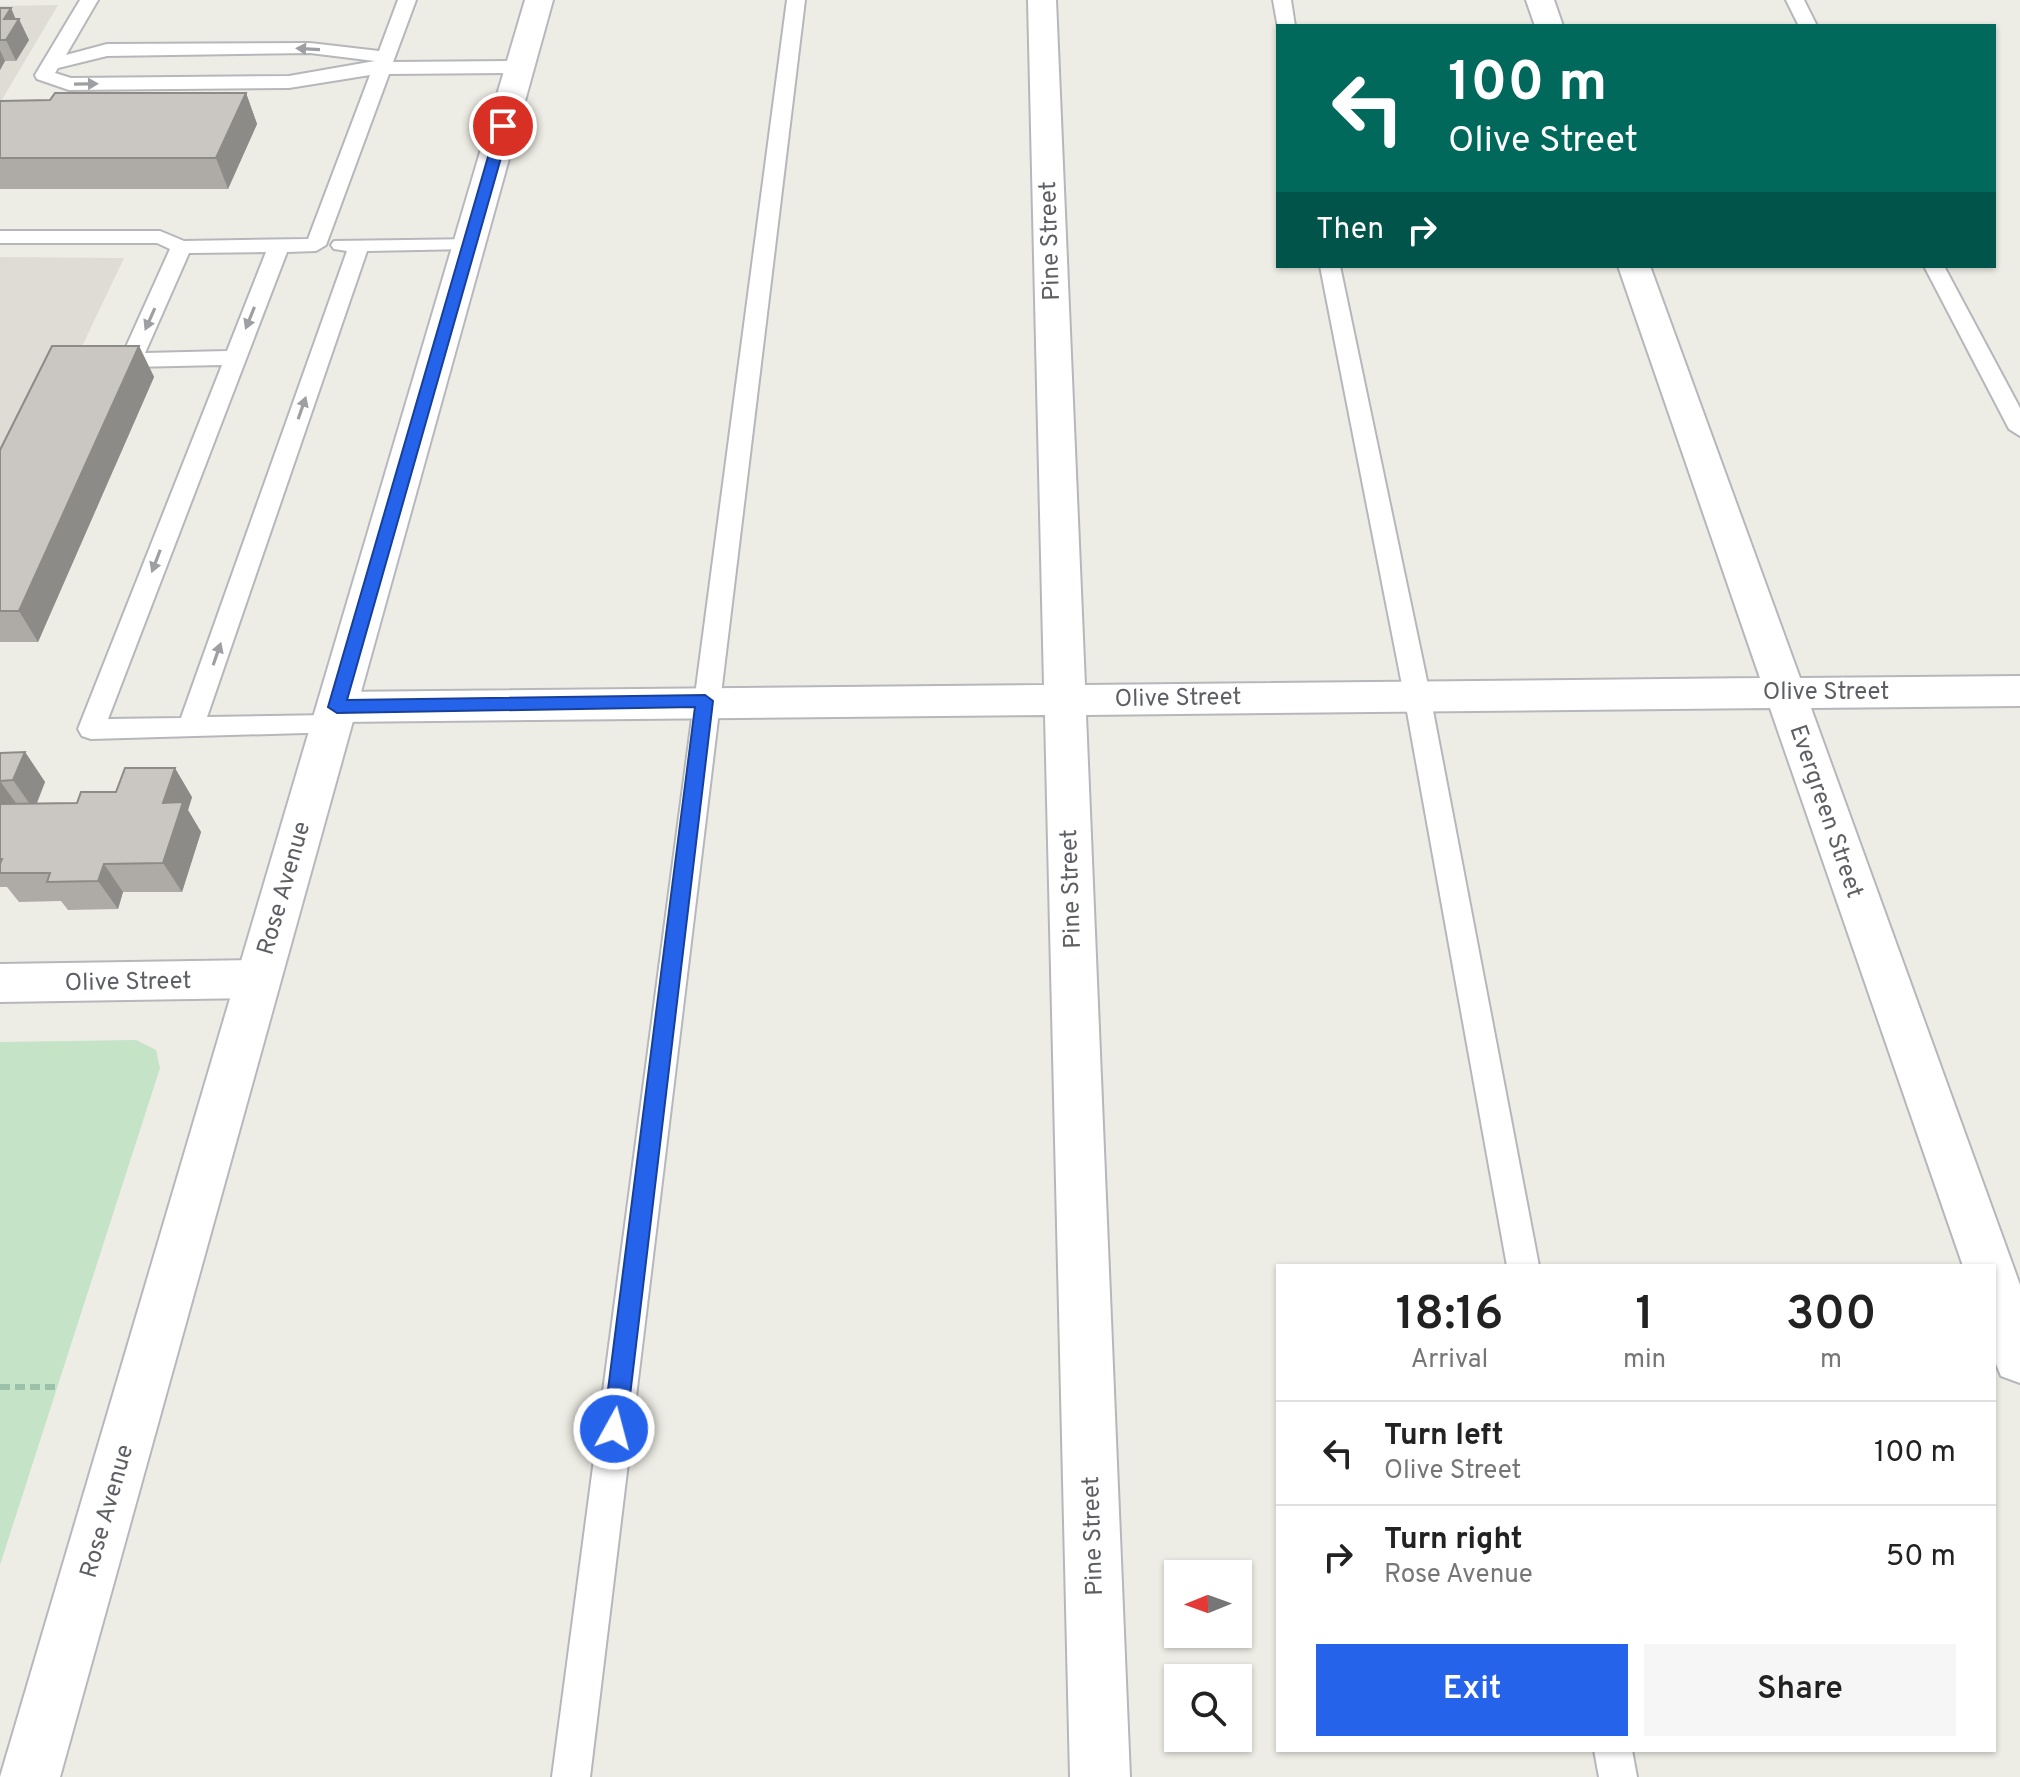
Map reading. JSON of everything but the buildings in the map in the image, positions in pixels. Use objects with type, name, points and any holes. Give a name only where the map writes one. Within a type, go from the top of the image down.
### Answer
[{"type":"street","name":"Rose Avenue","points":[[30,1777],[539,0]]},
{"type":"street","name":"Pine Street","points":[[1042,0],[1100,1777]]},
{"type":"street","points":[[1540,0],[1548,24]]},
{"type":"street","name":"Evergreen Street","points":[[1635,268],[1987,1264]]},
{"type":"street","name":"Olive Street","points":[[334,716],[705,701],[2020,691]]},
{"type":"street","name":"Olive Street","points":[[0,983],[257,979]]},
{"type":"street","points":[[1996,1290],[2020,1358]]},
{"type":"lane","points":[[89,0],[44,75],[69,84],[289,82],[384,62]]},
{"type":"lane","points":[[316,245],[407,0]]},
{"type":"lane","points":[[571,1777],[796,0]]},
{"type":"lane","points":[[1282,0],[1286,24]]},
{"type":"lane","points":[[1795,0],[1807,24]]},
{"type":"lane","points":[[51,64],[107,50],[310,48],[384,62],[520,67]]},
{"type":"lane","points":[[0,237],[160,237],[181,247],[470,243]]},
{"type":"lane","points":[[191,727],[359,245]]},
{"type":"lane","points":[[279,246],[91,729],[191,727],[334,716]]},
{"type":"lane","points":[[181,247],[131,360],[234,358]]},
{"type":"lane","points":[[1330,268],[1417,695],[1523,1264]]},
{"type":"lane","points":[[1935,268],[2020,429]]},
{"type":"lane","points":[[1613,1752],[1618,1777]]},
{"type":"path","points":[[0,1387],[57,1387]]},
{"type":"shaded area","points":[[58,5],[0,103],[0,6]]},
{"type":"shaded area","points":[[0,257],[124,258],[0,519]]},
{"type":"green space","points":[[136,1040],[156,1050],[160,1068],[0,1565],[0,1042]]},
{"type":"route","points":[[503,126],[337,707],[705,701],[614,1429]]}]
